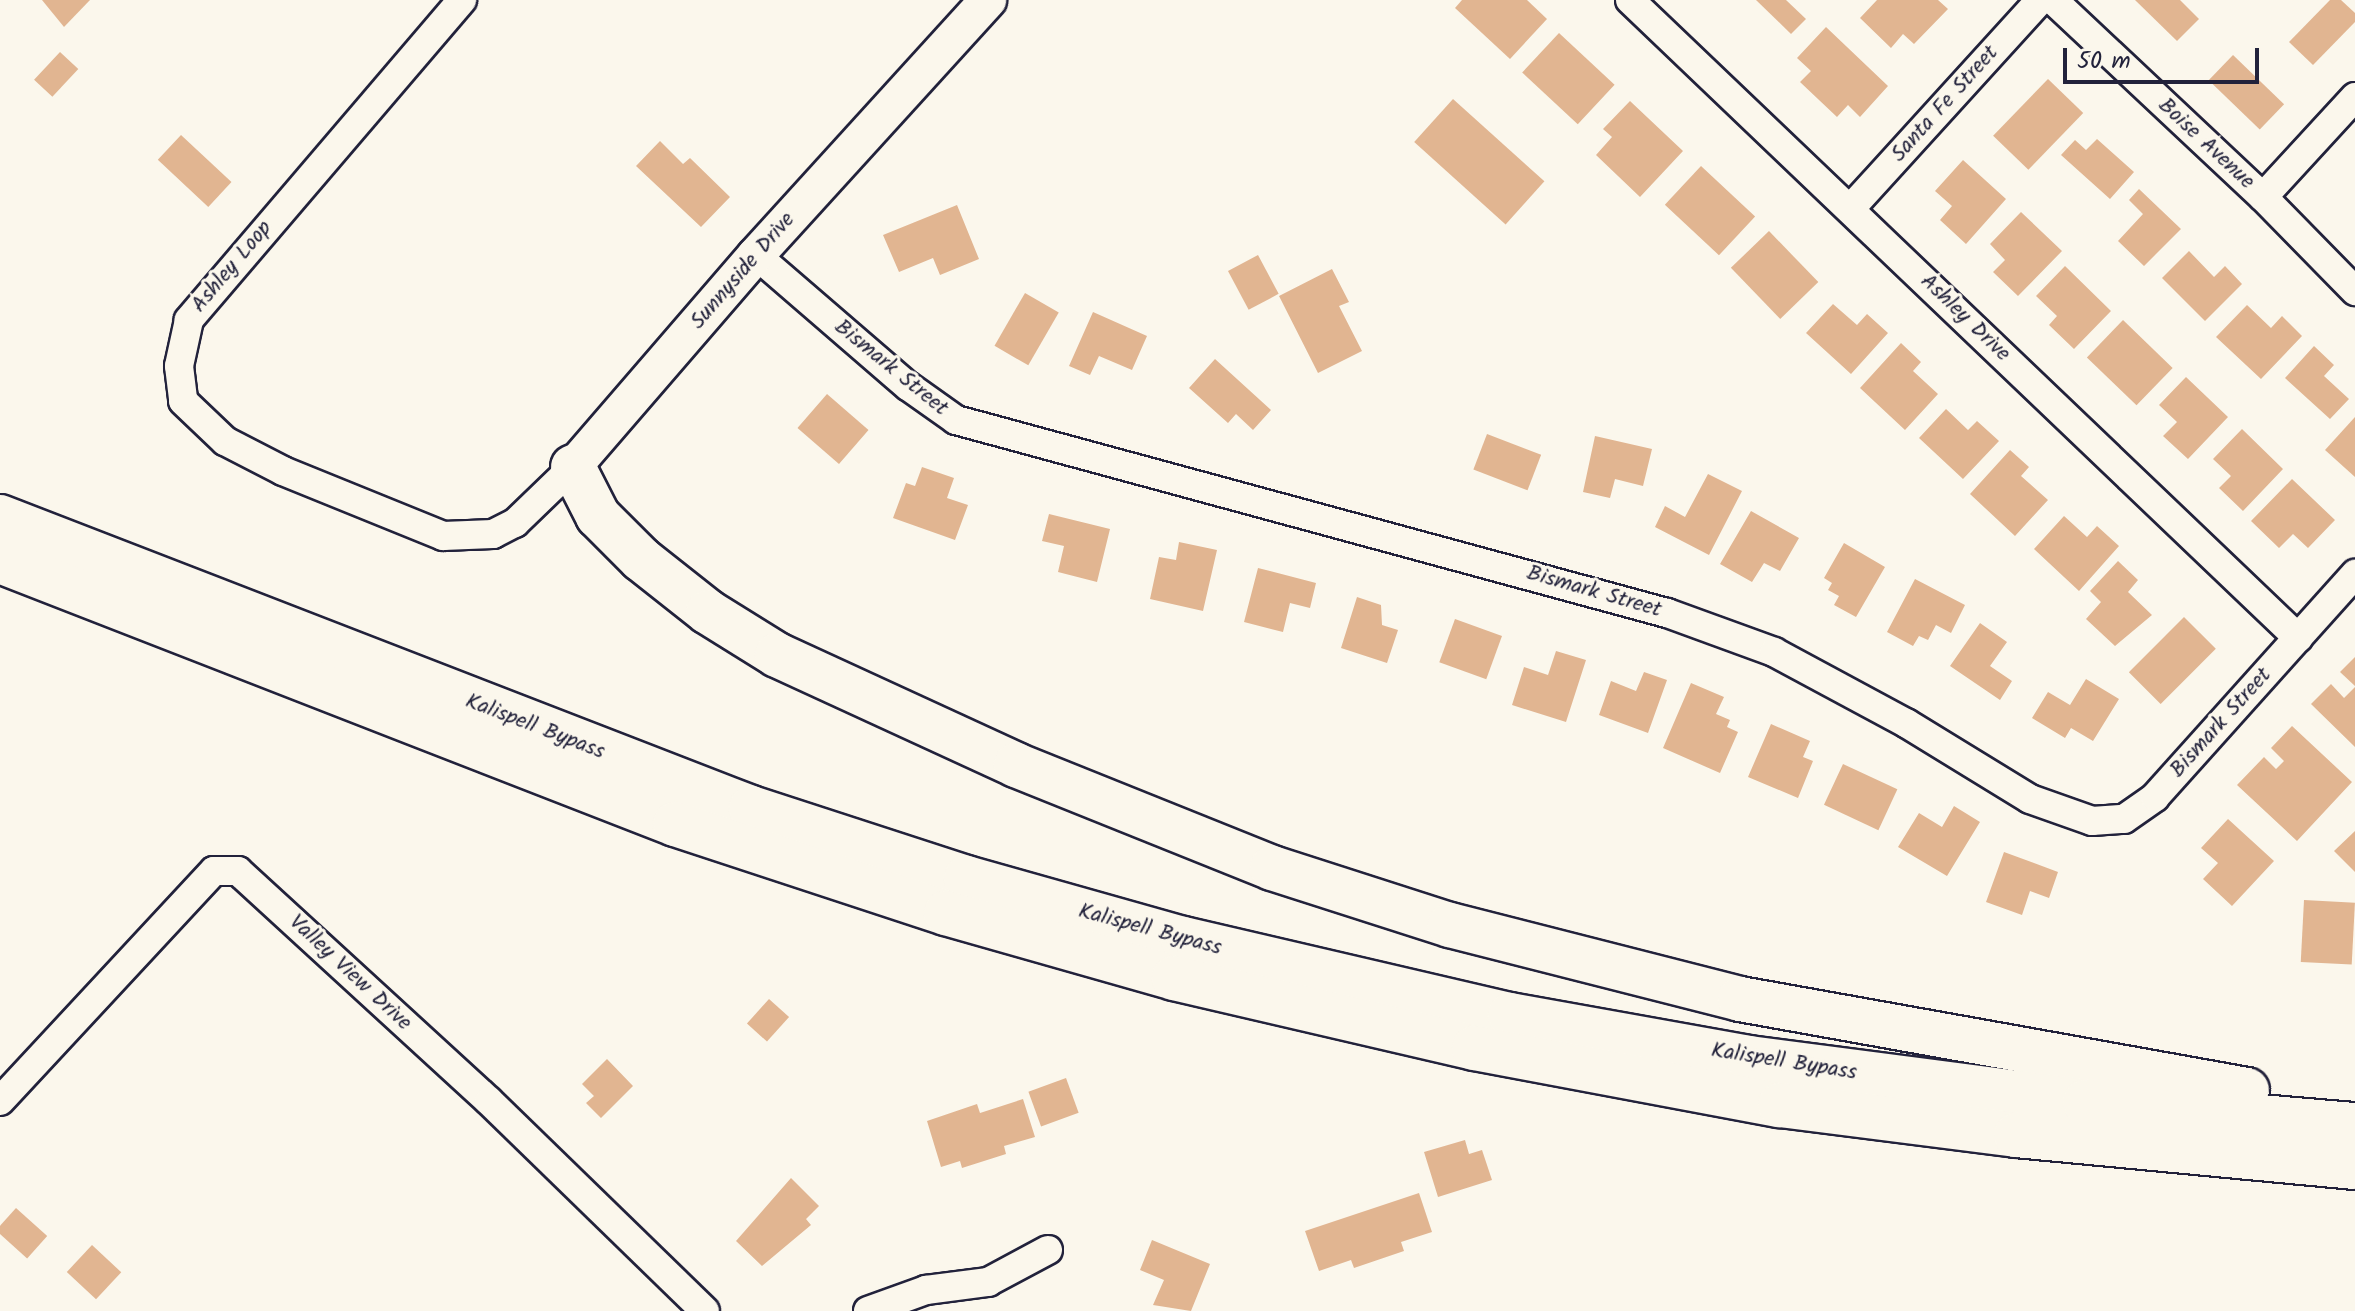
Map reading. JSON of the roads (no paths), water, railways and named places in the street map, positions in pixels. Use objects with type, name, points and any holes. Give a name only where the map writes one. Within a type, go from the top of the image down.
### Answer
[{"type":"highway","points":[[573,467],[598,516],[641,559],[708,612],[777,655],[1016,765],[1272,868],[1522,945],[1740,999],[2355,1114]]},
{"type":"highway","name":"Kalispell Bypass","points":[[0,517],[751,808],[966,878],[1183,939],[1510,1015],[1748,1058],[2085,1102],[2355,1125]]},
{"type":"highway","name":"Kalispell Bypass","points":[[0,561],[675,824],[946,913],[1189,982],[1489,1052],[1780,1105],[2048,1138],[2355,1167]]},
{"type":"street","name":"Ashley Loop","points":[[462,0],[206,297],[189,320],[179,366],[183,401],[225,441],[283,471],[443,536],[493,534]]},
{"type":"street","name":"Sunnyside Drive","points":[[493,534],[515,523],[573,467],[756,255],[988,0]]},
{"type":"street","name":"Ashley Drive","points":[[1630,0],[2298,638]]},
{"type":"street","name":"Santa Fe Street","points":[[1851,208],[2040,0]]},
{"type":"street","name":"Boise Avenue","points":[[2053,0],[2263,197],[2355,291]]},
{"type":"street","points":[[2263,197],[2355,97]]},
{"type":"street","name":"Bismark Street","points":[[756,255],[908,386],[956,420],[1667,613],[1774,652],[1906,723],[2030,799],[2092,821],[2124,819],[2155,797],[2355,574]]},
{"type":"street","name":"Valley View Drive","points":[[0,1101],[214,871],[238,871],[489,1101],[705,1311]]},
{"type":"street","points":[[868,1311],[926,1290],[988,1282],[1048,1250]]}]
